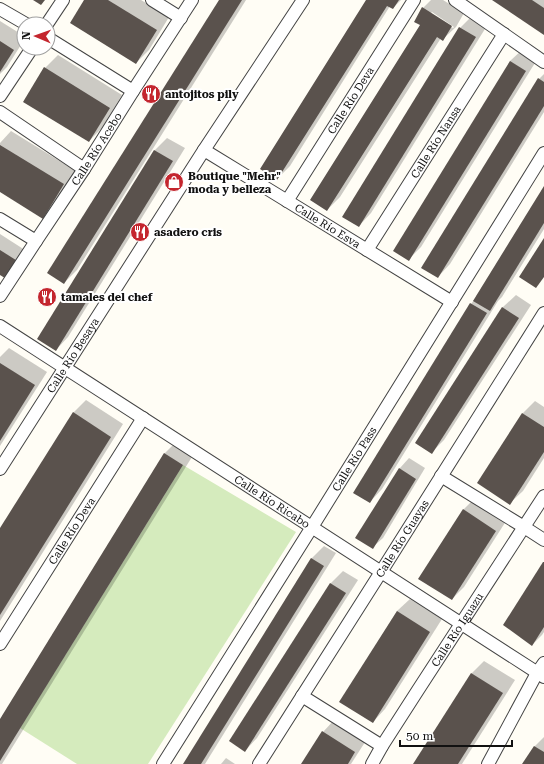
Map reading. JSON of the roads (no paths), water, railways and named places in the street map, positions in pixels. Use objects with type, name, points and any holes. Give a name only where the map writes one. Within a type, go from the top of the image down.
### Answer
[{"type":"street","points":[[52,16],[63,0]]},
{"type":"street","points":[[152,0],[181,18]]},
{"type":"street","name":"Calle Río Acebo","points":[[0,296],[84,170],[192,0]]},
{"type":"street","name":"Calle Río Besaya","points":[[0,469],[204,150],[303,0]]},
{"type":"street","name":"Calle Río Deva","points":[[287,201],[414,0]]},
{"type":"street","points":[[455,0],[544,62]]},
{"type":"street","points":[[0,9],[16,18]]},
{"type":"street","name":"Calle Río Nansa","points":[[367,250],[504,34]]},
{"type":"street","points":[[56,43],[133,91]]},
{"type":"street","points":[[0,96],[27,56]]},
{"type":"street","points":[[0,112],[84,170]]},
{"type":"street","name":"Calle Río Esva","points":[[204,150],[452,302]]},
{"type":"street","name":"Calle Río Pass","points":[[162,764],[312,527],[544,153]]},
{"type":"street","points":[[0,219],[36,241]]},
{"type":"street","name":"Calle Río Guayas","points":[[259,764],[544,313]]},
{"type":"street","name":"Calle Río Ricabo","points":[[0,326],[461,623],[542,671]]},
{"type":"street","name":"Calle Río Deva","points":[[0,644],[143,418]]},
{"type":"street","points":[[441,476],[544,540]]},
{"type":"street","name":"Calle Río Iguazu","points":[[372,764],[382,746],[544,496]]},
{"type":"street","points":[[488,764],[542,671]]},
{"type":"street","points":[[302,696],[382,746]]},
{"type":"place","name":"antojitos pily","points":[[151,94]]},
{"type":"place","name":"Boutique \"Mehr\" moda y belleza","points":[[174,182]]},
{"type":"place","name":"asadero cris","points":[[140,232]]},
{"type":"place","name":"tamales del chef","points":[[47,297]]}]
